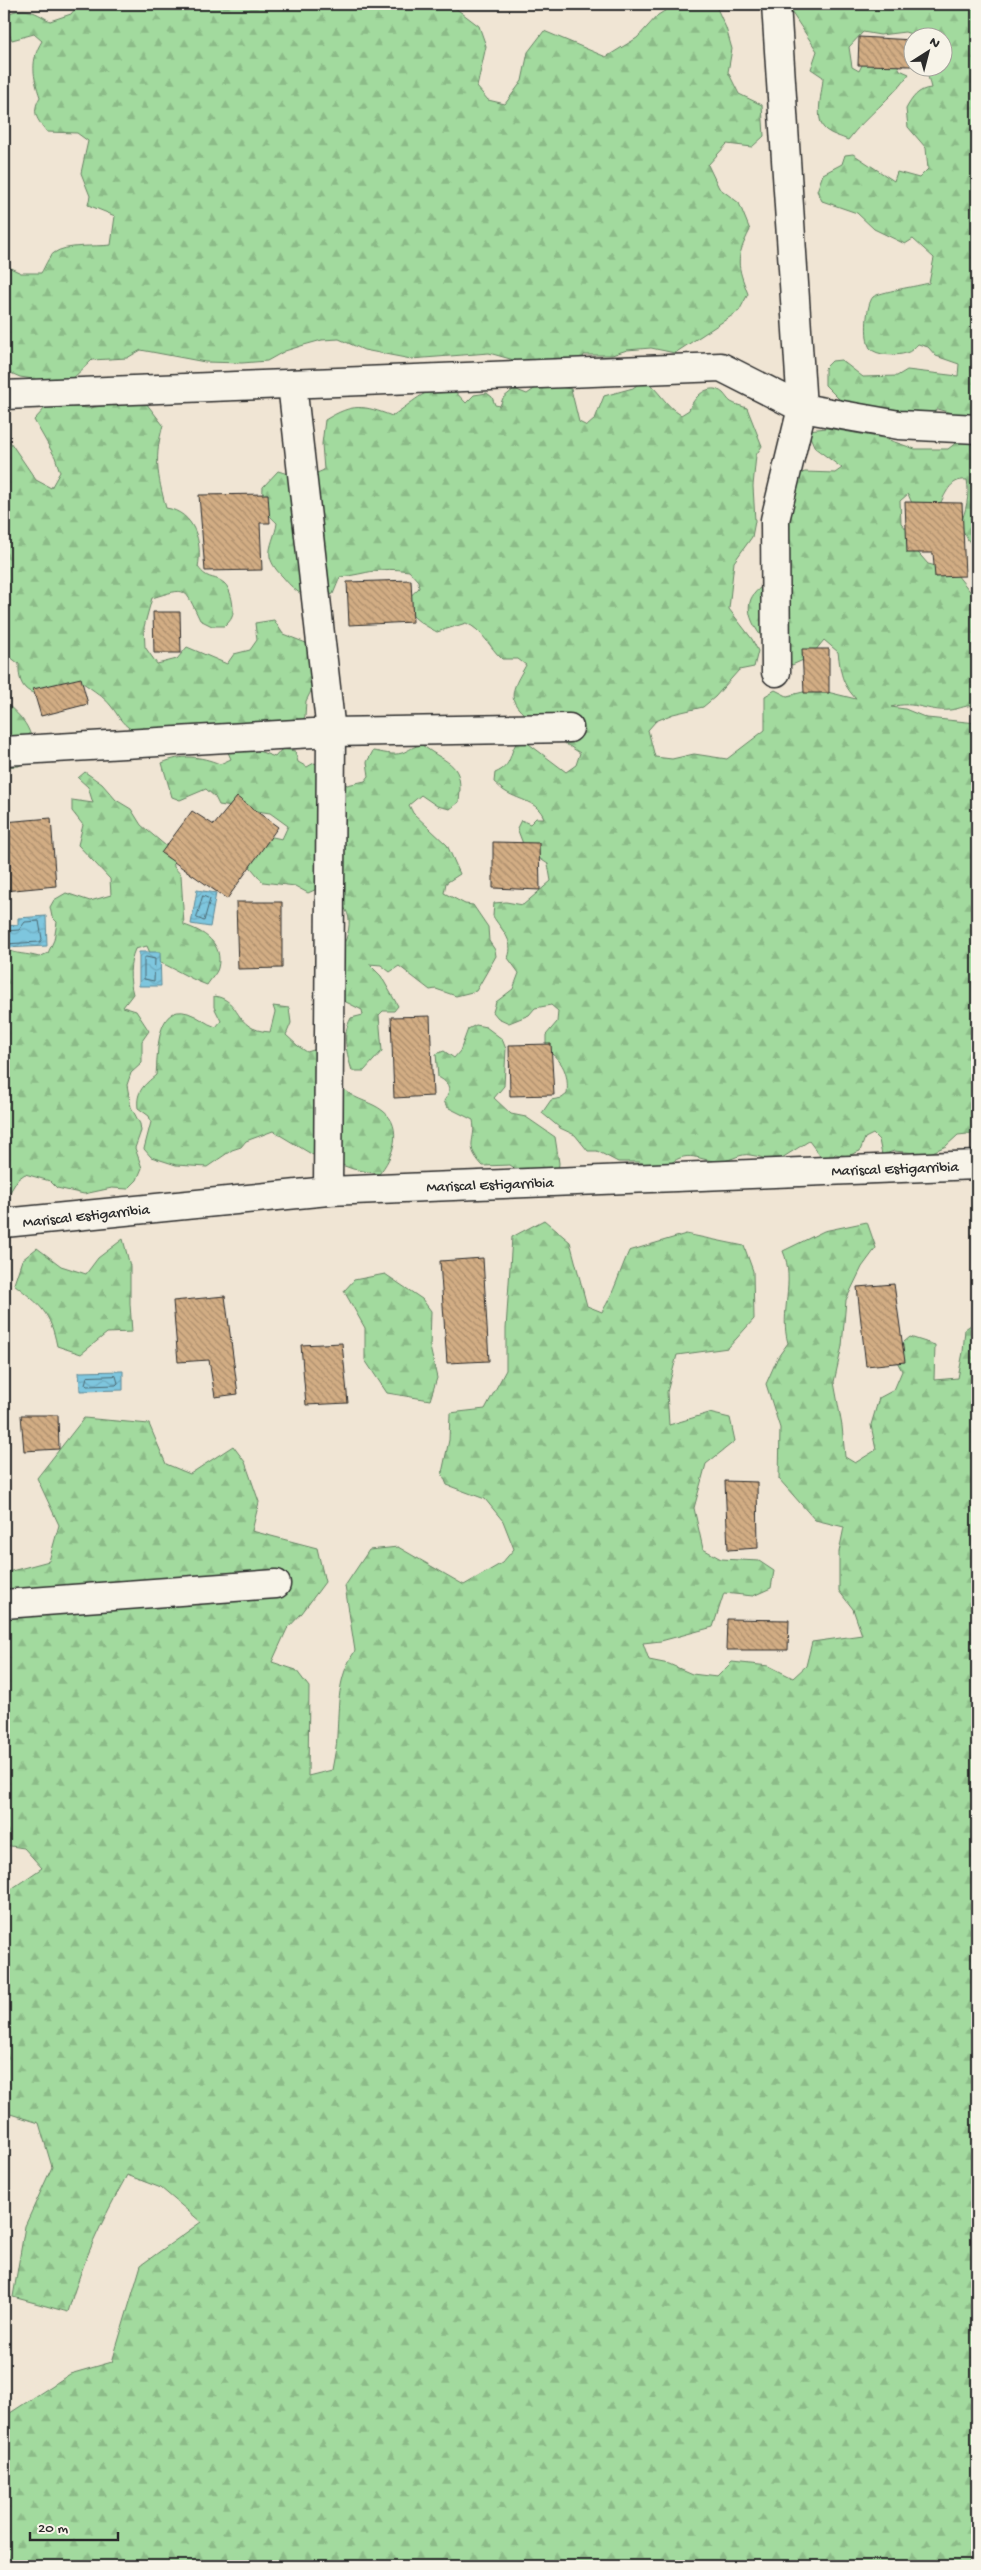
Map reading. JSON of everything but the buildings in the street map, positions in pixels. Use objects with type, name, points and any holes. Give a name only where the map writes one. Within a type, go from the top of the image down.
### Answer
[{"type":"street","points":[[776,4],[802,408],[775,520],[776,672]]},
{"type":"street","points":[[4,395],[721,367],[802,408],[899,425],[977,429]]},
{"type":"street","points":[[292,384],[331,732],[328,1191]]},
{"type":"street","points":[[4,751],[331,732],[568,728]]},
{"type":"street","name":"Mariscal Estigarribia","points":[[4,1223],[328,1191],[977,1165]]},
{"type":"street","points":[[4,1604],[276,1584]]},
{"type":"green space","points":[[79,4],[450,4],[479,26],[486,46],[477,87],[488,100],[505,104],[522,81],[528,52],[544,31],[606,57],[637,38],[658,15],[676,4],[715,4],[726,28],[732,49],[728,72],[739,94],[762,105],[764,136],[752,147],[727,144],[708,165],[719,188],[739,203],[750,230],[742,248],[739,262],[748,294],[739,311],[675,353],[651,348],[627,350],[612,355],[584,355],[568,387],[554,386],[571,389],[579,422],[587,426],[595,419],[604,396],[633,388],[644,380],[681,415],[689,410],[702,392],[712,389],[718,390],[731,402],[747,408],[762,446],[756,455],[753,486],[755,521],[752,537],[734,562],[729,609],[752,639],[758,651],[754,667],[739,670],[715,697],[703,707],[673,714],[656,721],[648,730],[655,757],[672,759],[694,754],[727,759],[765,730],[765,696],[775,690],[787,696],[815,689],[856,699],[847,688],[842,677],[838,652],[824,640],[810,657],[792,665],[761,636],[755,627],[749,608],[751,599],[767,582],[785,479],[805,472],[835,473],[842,468],[815,448],[807,430],[827,428],[883,438],[915,449],[948,449],[961,439],[977,436],[977,551],[968,540],[960,525],[967,503],[967,480],[961,480],[952,485],[937,509],[914,508],[908,494],[900,501],[901,523],[909,532],[914,548],[928,564],[953,570],[977,600],[977,706],[942,710],[914,705],[891,707],[905,709],[927,718],[977,723],[977,1133],[958,1135],[946,1146],[928,1154],[894,1151],[882,1155],[879,1140],[873,1134],[865,1138],[860,1151],[848,1156],[835,1154],[830,1161],[821,1157],[809,1141],[777,1161],[747,1155],[723,1161],[687,1156],[680,1158],[664,1169],[639,1162],[618,1162],[597,1151],[588,1151],[575,1135],[560,1128],[542,1113],[551,1100],[562,1098],[567,1094],[567,1080],[564,1068],[557,1058],[546,1050],[546,1035],[557,1022],[558,1011],[551,1005],[535,1008],[529,1015],[509,1023],[498,1018],[493,1012],[496,1002],[513,989],[519,973],[508,958],[510,946],[508,940],[493,916],[494,903],[506,902],[523,905],[551,881],[548,864],[525,849],[517,828],[521,820],[530,824],[536,818],[544,818],[541,812],[533,805],[506,792],[494,782],[495,773],[508,763],[518,741],[525,741],[566,772],[576,765],[580,753],[533,722],[514,701],[513,692],[526,665],[518,659],[502,659],[477,630],[466,623],[437,632],[413,616],[405,601],[419,588],[418,581],[409,571],[389,569],[340,577],[333,594],[324,596],[310,597],[294,588],[277,570],[271,560],[270,549],[277,523],[269,515],[265,507],[263,487],[278,471],[301,475],[318,473],[324,470],[322,444],[325,420],[351,408],[365,408],[392,416],[425,393],[449,385],[466,403],[474,395],[487,393],[492,397],[495,405],[500,406],[503,398],[514,389],[527,394],[543,383],[521,362],[489,353],[411,359],[364,350],[339,339],[322,340],[304,345],[285,351],[267,361],[242,363],[205,362],[141,350],[127,358],[92,360],[67,384],[20,377],[4,370],[4,265],[21,273],[41,273],[50,257],[59,250],[73,247],[111,245],[115,216],[88,205],[90,196],[81,173],[88,141],[77,133],[47,132],[36,116],[36,107],[40,97],[34,76],[34,62],[42,41],[34,34],[12,40],[4,23],[4,16],[22,10],[33,12],[50,21],[71,14]]},
{"type":"green space","points":[[793,4],[977,4],[977,420],[937,409],[926,419],[859,403],[841,401],[825,385],[825,368],[832,361],[841,360],[863,377],[897,376],[907,370],[958,376],[959,364],[936,356],[928,347],[918,344],[908,352],[893,355],[877,353],[870,348],[867,337],[867,322],[869,307],[873,297],[890,291],[929,283],[934,258],[913,239],[905,244],[874,229],[857,213],[822,201],[817,191],[823,174],[842,164],[845,155],[853,154],[894,181],[897,172],[919,178],[928,169],[926,148],[908,127],[906,109],[916,95],[922,90],[931,88],[928,78],[954,78],[954,28],[904,28],[904,32],[880,35],[863,32],[849,47],[852,67],[859,71],[865,59],[895,60],[900,70],[904,72],[905,78],[848,140],[828,132],[822,125],[819,113],[823,77],[811,69],[817,51],[792,13]]},
{"type":"green space","points":[[143,399],[163,425],[158,447],[158,466],[160,485],[166,508],[184,515],[190,522],[199,548],[198,567],[208,576],[224,583],[232,599],[233,609],[231,618],[225,626],[212,626],[200,620],[191,601],[179,591],[152,598],[144,627],[145,647],[157,664],[177,659],[187,647],[227,664],[234,654],[250,650],[257,640],[255,623],[274,620],[283,634],[306,643],[319,662],[313,687],[306,701],[305,716],[300,727],[154,735],[147,728],[132,730],[122,722],[105,700],[83,683],[73,693],[43,695],[35,694],[28,690],[23,685],[19,664],[4,652],[4,433],[36,480],[51,488],[60,472],[55,457],[34,420],[48,405],[90,408]]},
{"type":"green space","points":[[4,705],[8,705],[27,726],[33,745],[35,754],[19,766],[4,767]]},
{"type":"green space","points":[[422,745],[453,766],[457,772],[460,789],[459,802],[450,809],[437,806],[421,795],[409,805],[413,813],[447,845],[460,874],[446,883],[444,893],[465,904],[473,905],[488,927],[489,941],[495,950],[496,956],[476,991],[456,996],[436,989],[430,990],[399,966],[390,972],[381,965],[369,964],[381,976],[398,1006],[394,1011],[383,1011],[379,1015],[382,1051],[364,1071],[352,1071],[348,1058],[346,1031],[351,1018],[363,1015],[362,1010],[340,999],[339,952],[349,929],[348,914],[340,903],[319,888],[308,893],[295,886],[263,882],[246,862],[263,835],[282,839],[288,826],[270,813],[219,805],[215,797],[206,789],[180,800],[172,797],[162,763],[177,758],[191,757],[220,764],[231,759],[227,750],[253,749],[275,757],[282,749],[295,751],[298,762],[307,767],[314,763],[319,765],[347,785],[365,781],[369,776],[367,762],[373,751],[399,754]]},
{"type":"green space","points":[[85,772],[102,784],[116,800],[131,809],[141,825],[172,851],[174,867],[181,875],[184,925],[205,935],[215,945],[219,959],[218,968],[207,985],[153,960],[147,946],[135,949],[130,971],[133,994],[123,1007],[136,1011],[149,1031],[142,1041],[142,1063],[131,1073],[127,1085],[131,1107],[140,1124],[141,1131],[135,1148],[142,1168],[137,1180],[128,1189],[112,1188],[84,1194],[57,1188],[50,1181],[25,1174],[18,1179],[10,1192],[4,1193],[4,948],[13,952],[39,957],[48,953],[54,940],[57,922],[52,917],[50,907],[54,900],[66,893],[90,901],[111,895],[110,879],[78,845],[83,825],[72,811],[72,800],[93,803],[88,787],[78,778]]},
{"type":"green space","points":[[214,996],[230,1003],[249,1026],[270,1032],[275,1012],[273,1006],[289,1008],[291,1023],[286,1035],[307,1052],[317,1049],[346,1091],[354,1097],[379,1108],[393,1125],[395,1134],[392,1151],[379,1174],[353,1169],[313,1155],[273,1131],[246,1141],[241,1147],[232,1150],[207,1167],[176,1165],[151,1157],[144,1149],[151,1122],[149,1116],[138,1108],[138,1097],[142,1089],[156,1075],[158,1045],[164,1023],[169,1016],[177,1012],[192,1014],[216,1027],[221,1021],[214,1007]]},
{"type":"green space","points":[[476,1025],[486,1027],[502,1039],[506,1049],[504,1086],[494,1098],[511,1114],[526,1117],[555,1137],[559,1163],[558,1174],[525,1175],[510,1165],[483,1166],[472,1148],[473,1120],[447,1107],[444,1101],[449,1090],[447,1084],[438,1077],[436,1054],[444,1051],[454,1058],[460,1051],[468,1029]]},
{"type":"green space","points":[[544,1220],[570,1242],[587,1306],[602,1312],[614,1289],[629,1251],[686,1234],[744,1246],[753,1271],[754,1319],[728,1348],[677,1355],[667,1392],[669,1425],[709,1413],[730,1418],[735,1441],[706,1464],[694,1508],[703,1549],[721,1559],[759,1561],[774,1571],[771,1588],[753,1596],[724,1593],[713,1627],[661,1641],[643,1643],[649,1660],[669,1664],[692,1674],[717,1677],[732,1662],[769,1666],[793,1678],[806,1666],[812,1642],[862,1635],[853,1609],[839,1591],[839,1552],[844,1527],[815,1520],[779,1479],[780,1428],[766,1384],[778,1357],[788,1343],[785,1320],[788,1274],[783,1251],[824,1231],[867,1222],[876,1248],[862,1267],[846,1300],[842,1346],[834,1382],[842,1426],[845,1457],[855,1463],[876,1450],[871,1425],[879,1398],[894,1390],[902,1371],[892,1352],[910,1337],[935,1345],[934,1380],[958,1378],[965,1329],[977,1321],[977,2566],[4,2566],[4,2411],[7,2415],[70,2374],[112,2362],[141,2265],[201,2222],[161,2188],[127,2175],[93,2242],[68,2312],[13,2297],[25,2226],[52,2167],[39,2123],[4,2112],[4,1894],[42,1868],[24,1848],[4,1845],[4,1573],[49,1561],[59,1525],[37,1478],[84,1418],[149,1424],[166,1464],[190,1474],[233,1446],[245,1462],[259,1502],[252,1531],[317,1548],[325,1582],[302,1613],[287,1629],[272,1662],[296,1670],[309,1687],[308,1776],[332,1770],[337,1743],[340,1691],[345,1671],[355,1651],[345,1586],[369,1550],[398,1547],[464,1585],[502,1563],[514,1549],[503,1521],[485,1499],[447,1485],[442,1473],[449,1440],[450,1413],[485,1409],[506,1370],[506,1329],[512,1237]]},
{"type":"green space","points":[[123,1239],[130,1266],[132,1332],[107,1333],[81,1354],[57,1346],[51,1325],[43,1310],[14,1284],[22,1260],[37,1248],[61,1266],[86,1274],[98,1258]]},
{"type":"green space","points":[[385,1274],[422,1299],[431,1311],[430,1347],[437,1378],[430,1400],[387,1393],[365,1360],[365,1328],[344,1291],[354,1280]]},
{"type":"water","points":[[197,890],[216,893],[210,927],[191,924]]},
{"type":"water","points":[[46,916],[47,946],[4,948],[4,926],[18,925],[18,918]]},
{"type":"water","points":[[139,952],[160,952],[161,986],[139,986]]},
{"type":"water","points":[[123,1371],[123,1390],[80,1391],[79,1372]]}]
